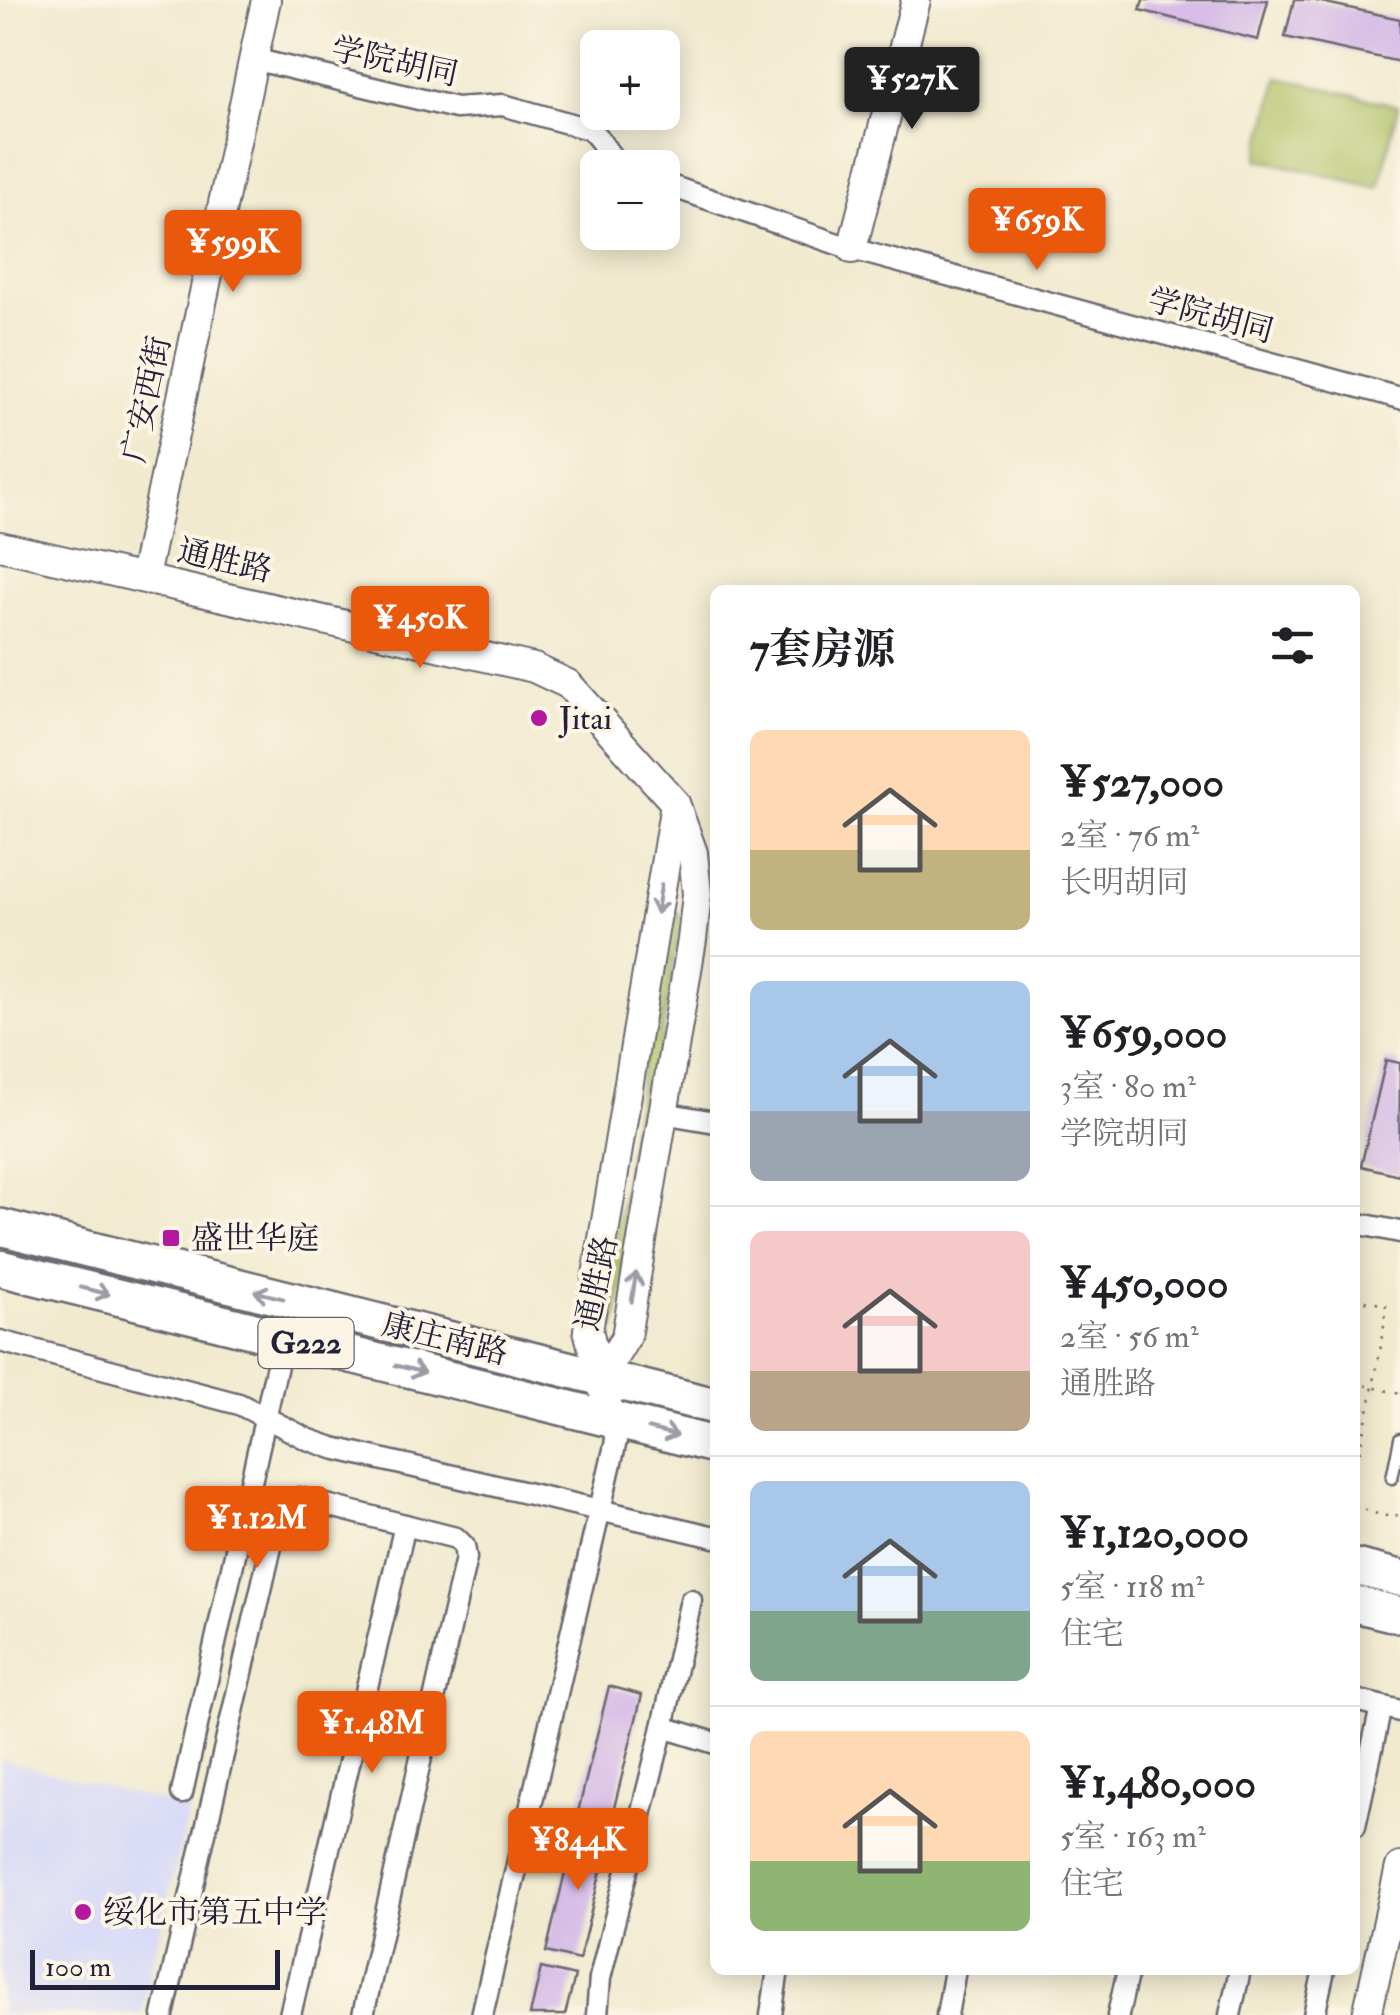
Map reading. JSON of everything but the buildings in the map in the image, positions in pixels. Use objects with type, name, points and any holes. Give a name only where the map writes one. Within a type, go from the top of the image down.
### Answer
[{"type":"highway","name":"康庄南路","points":[[0,1228],[710,1405]]},
{"type":"highway","name":"康庄南路","points":[[0,1268],[710,1443]]},
{"type":"highway","points":[[1360,1568],[1400,1578]]},
{"type":"highway","points":[[1360,1605],[1400,1615]]},
{"type":"street","name":"广安西街","points":[[144,577],[266,0]]},
{"type":"street","points":[[852,249],[916,0]]},
{"type":"street","name":"学院胡同","points":[[253,60],[456,108],[503,105],[589,129],[601,138],[607,150]]},
{"type":"street","name":"学院胡同","points":[[680,189],[852,249],[1400,398]]},
{"type":"street","name":"通胜路","points":[[0,546],[534,668],[568,684],[675,803],[693,853],[697,894],[692,940],[626,1337],[602,1378]]},
{"type":"street","name":"通胜路","points":[[602,1378],[588,1330],[675,803]]},
{"type":"street","points":[[663,1113],[710,1121]]},
{"type":"street","points":[[1360,1224],[1400,1232]]},
{"type":"street","points":[[182,1794],[283,1338]]},
{"type":"street","points":[[0,1341],[239,1404],[307,1439],[334,1448],[710,1536]]},
{"type":"street","points":[[482,2015],[616,1441],[602,1378]]},
{"type":"street","points":[[163,2015],[279,1512],[299,1498],[456,1538],[464,1546],[466,1558],[363,2015]]},
{"type":"street","points":[[290,2015],[405,1525]]},
{"type":"street","points":[[596,2015],[600,1978],[691,1600]]},
{"type":"street","points":[[1360,1701],[1391,1709],[1360,1810]]},
{"type":"street","points":[[663,1728],[710,1742]]},
{"type":"street","points":[[1367,2015],[1400,1867]]},
{"type":"street","points":[[771,2015],[777,1975]]},
{"type":"street","points":[[947,2015],[954,1975]]},
{"type":"street","points":[[1118,2015],[1127,1975]]},
{"type":"street","points":[[1230,2015],[1239,1975]]},
{"type":"street","points":[[1314,2015],[1323,1975]]},
{"type":"lane","points":[[1392,1478],[1400,1439]]},
{"type":"path","points":[[1360,1300],[1386,1305],[1360,1452]]},
{"type":"path","points":[[1360,1384],[1400,1394]]},
{"type":"path","points":[[1360,1508],[1383,1516],[1400,1515]]},
{"type":"shaded area","name":"绥化市第五中学","points":[[0,1759],[189,1809],[141,2015],[0,2015]]},
{"type":"green space","points":[[1278,77],[1398,106],[1379,188],[1258,159]]},
{"type":"green space","points":[[666,910],[681,916],[615,1328],[610,1333],[601,1332]]},
{"type":"place","name":"Jitai","points":[[539,718]]},
{"type":"place","name":"盛世华庭","points":[[171,1238]]},
{"type":"place","name":"绥化市第五中学","points":[[83,1912]]}]
